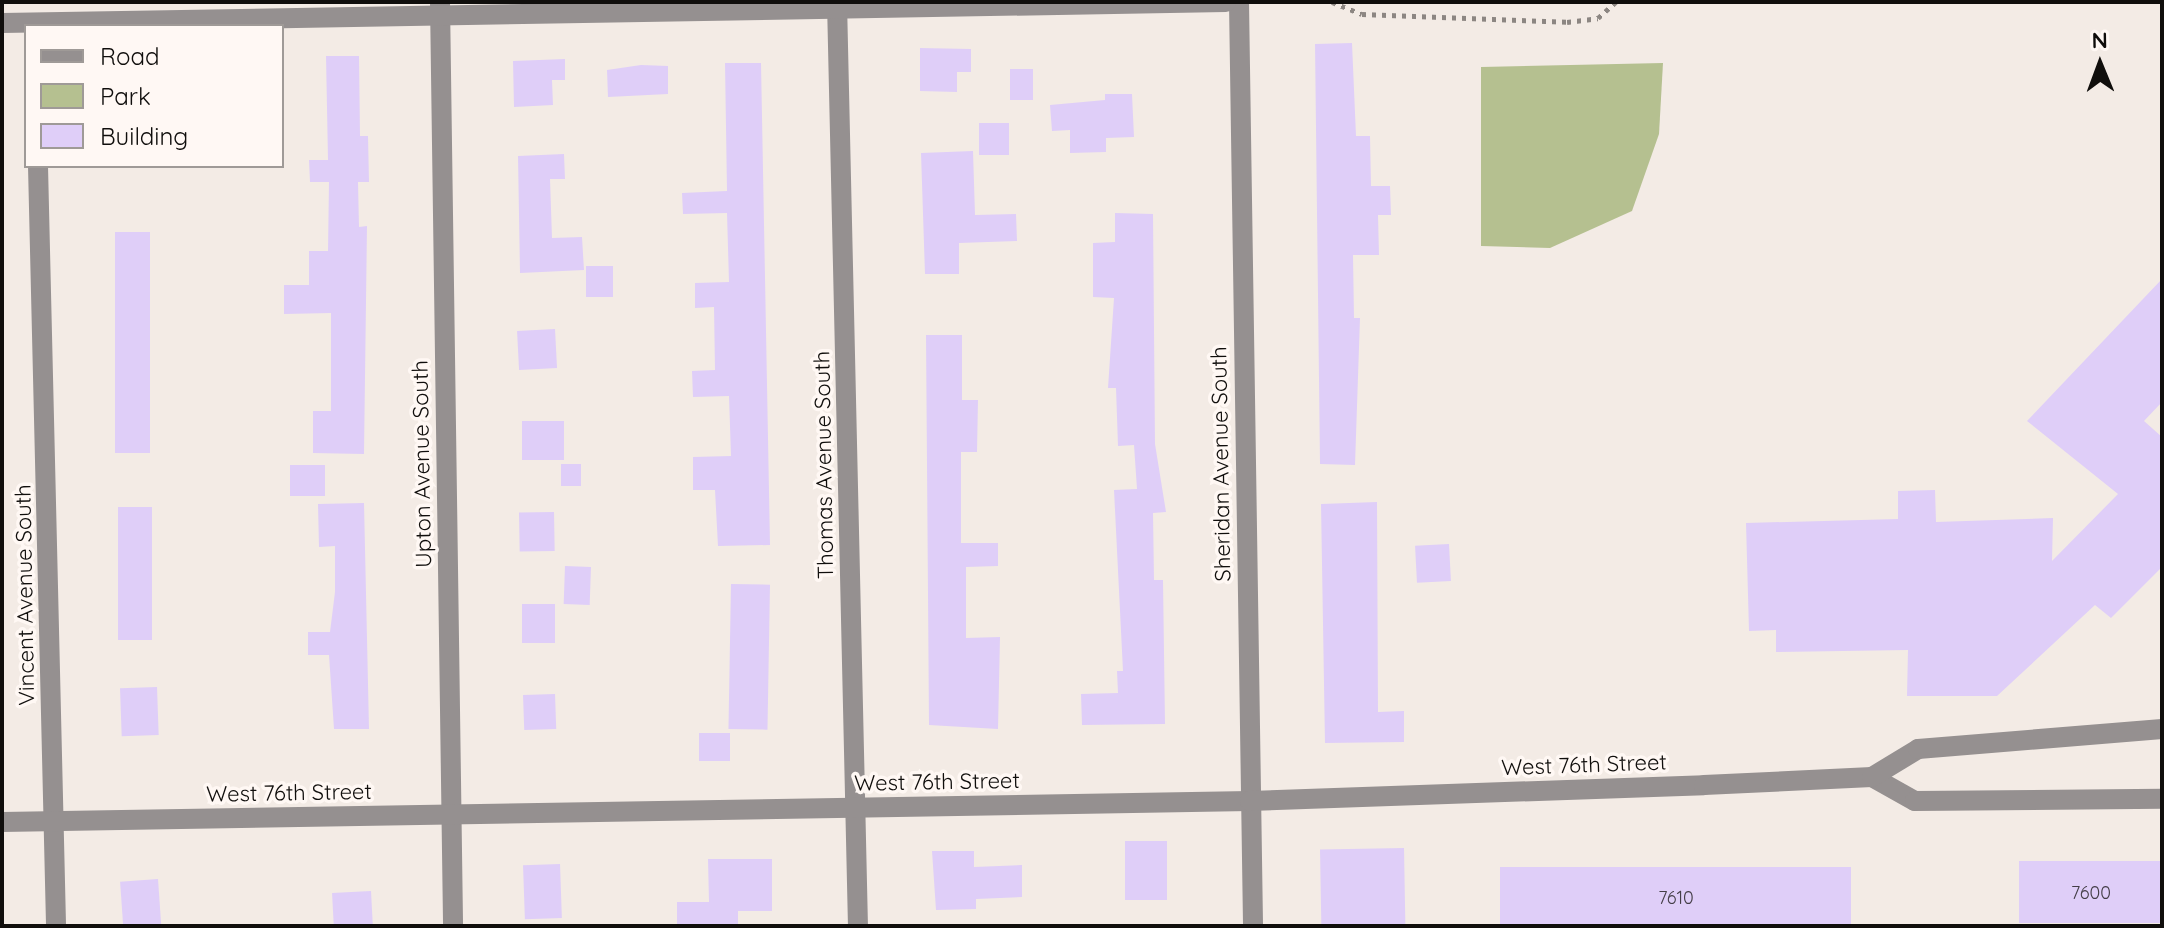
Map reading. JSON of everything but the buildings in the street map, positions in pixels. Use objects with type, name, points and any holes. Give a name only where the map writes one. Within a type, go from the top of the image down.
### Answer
[{"type":"street","points":[[2,23],[35,17],[440,9],[1226,2]]},
{"type":"street","name":"Sheridan Avenue South","points":[[1239,2],[1253,926]]},
{"type":"street","name":"Thomas Avenue South","points":[[837,5],[858,926]]},
{"type":"street","name":"Upton Avenue South","points":[[440,9],[453,926]]},
{"type":"street","name":"Vincent Avenue South","points":[[38,168],[56,926]]},
{"type":"street","name":"West 76th Street","points":[[2,822],[1250,801],[1872,777],[1918,749],[2162,729]]},
{"type":"street","points":[[1872,777],[1915,801],[2162,799]]},
{"type":"path","points":[[1332,2],[1362,14],[1576,22],[1598,18],[1616,2]]},
{"type":"green space","points":[[1663,63],[1659,134],[1632,211],[1550,248],[1481,246],[1481,67]]}]
